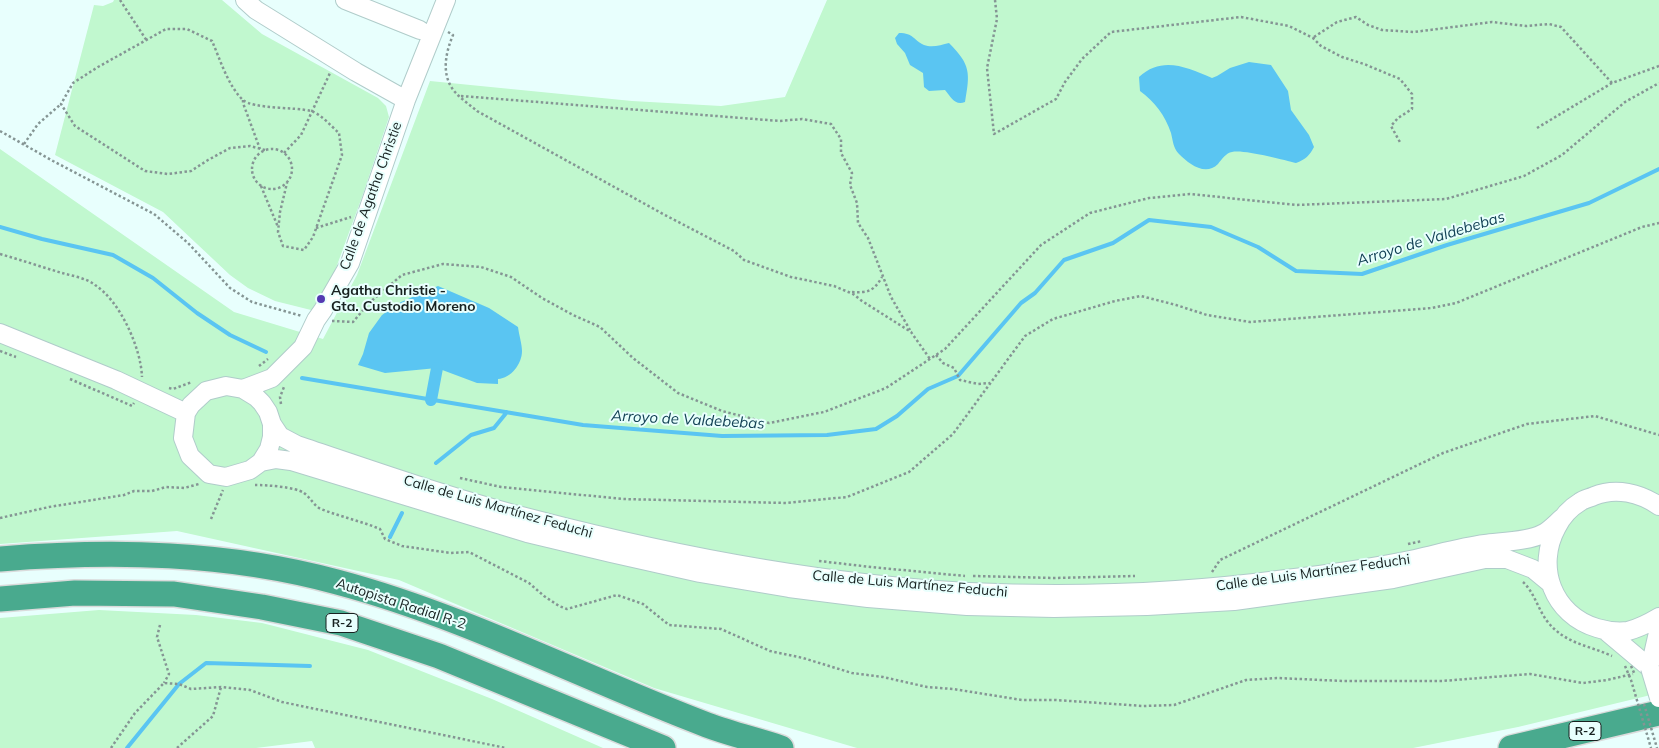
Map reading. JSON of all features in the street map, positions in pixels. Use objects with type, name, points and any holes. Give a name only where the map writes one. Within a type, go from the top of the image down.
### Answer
[{"type":"highway","name":"Autopista Radial R-2","points":[[0,559],[57,554],[149,554],[227,560],[282,569],[337,582],[431,612],[510,642],[709,726],[781,748]]},
{"type":"highway","name":"R-2","points":[[0,599],[75,593],[174,594],[262,607],[341,623],[439,656],[663,748]]},
{"type":"highway","name":"R-2","points":[[1511,748],[1653,703]]},
{"type":"street","points":[[246,0],[256,10],[406,100]]},
{"type":"street","points":[[345,0],[428,28]]},
{"type":"street","name":"Calle de Agatha Christie","points":[[243,389],[280,379],[303,347],[316,320],[324,310],[350,263],[406,100],[428,28],[446,0]]},
{"type":"street","points":[[0,333],[116,380],[186,413]]},
{"type":"street","points":[[274,415],[256,396],[243,389],[226,386],[206,391],[191,405],[186,413],[182,438],[190,456],[217,475],[250,470],[261,462],[269,449],[274,415],[267,394],[280,379]]},
{"type":"street","name":"Calle de Luis Martínez Feduchi","points":[[274,415],[280,436],[297,445],[454,496],[540,521],[703,558],[791,574],[968,592],[1146,592],[1233,586],[1390,564],[1483,544],[1541,535],[1579,502],[1601,493],[1624,492],[1647,498],[1659,506]]},
{"type":"street","name":"Calle de Luis Martínez Feduchi","points":[[261,462],[276,459],[290,462],[527,533],[700,573],[789,588],[868,598],[967,606],[1054,608],[1224,602],[1393,579],[1486,559],[1507,559],[1534,569],[1550,583]]},
{"type":"street","points":[[1562,518],[1551,538],[1546,560],[1550,583],[1558,600],[1571,615],[1588,625],[1606,631],[1626,631],[1645,626],[1659,617]]},
{"type":"street","points":[[1643,673],[1659,628]]},
{"type":"street","points":[[1606,631],[1643,673],[1653,703]]},
{"type":"path","points":[[120,0],[147,41]]},
{"type":"path","points":[[995,0],[998,19],[987,68],[994,134],[1056,99],[1065,82],[1082,59],[1111,32],[1241,17],[1288,26],[1313,38],[1321,46],[1342,57],[1400,79],[1412,94],[1412,109],[1398,118],[1391,126],[1401,144]]},
{"type":"path","points":[[1313,38],[1338,22],[1356,17],[1382,30],[1406,31],[1492,22],[1526,26],[1549,24],[1562,27],[1612,83]]},
{"type":"path","points":[[428,28],[453,35],[448,48],[445,66],[446,78],[455,92],[477,111],[734,251],[744,260],[791,277],[834,286],[848,292],[911,332]]},
{"type":"path","points":[[24,144],[38,124],[61,104],[73,83],[166,29],[187,29],[212,41],[234,89],[243,100],[250,104],[286,107],[313,112],[338,133],[342,155],[313,237],[304,250],[284,246],[278,232],[280,212],[287,182],[292,170],[292,164],[284,153],[278,150],[265,150],[250,146],[230,148],[191,171],[168,174],[145,171],[75,126],[61,104]]},
{"type":"path","points":[[284,153],[301,135],[313,112],[335,59]]},
{"type":"path","points":[[1537,128],[1612,83],[1659,66]]},
{"type":"path","points":[[0,131],[53,162],[154,214],[188,242],[230,288],[252,302],[316,320],[353,322],[369,303],[402,275],[443,264],[480,267],[511,276],[542,298],[600,327],[633,358],[678,393],[722,411],[769,423],[824,412],[886,388],[945,349],[1041,245],[1090,213],[1149,198],[1190,194],[1296,205],[1446,199],[1524,176],[1562,156],[1625,102],[1659,83]]},
{"type":"path","points":[[459,96],[780,121],[802,119],[831,124],[842,139],[842,153],[852,173],[850,185],[857,203],[858,222],[868,238],[891,297],[911,332],[930,359]]},
{"type":"path","points":[[243,100],[260,149]]},
{"type":"path","points":[[265,150],[255,158],[252,164],[253,177],[260,185],[279,228]]},
{"type":"path","points":[[260,185],[268,189],[275,189],[287,182]]},
{"type":"path","points":[[316,228],[367,212]]},
{"type":"path","points":[[460,478],[501,487],[623,500],[786,503],[847,497],[909,472],[953,434],[1025,336],[1053,319],[1115,301],[1141,296],[1208,315],[1250,322],[1432,308],[1456,302],[1642,227],[1659,223]]},
{"type":"path","points":[[0,254],[95,284],[111,299],[132,335],[142,363],[143,384]]},
{"type":"path","points":[[848,292],[864,292],[877,287],[882,276]]},
{"type":"path","points":[[0,351],[18,358]]},
{"type":"path","points":[[936,355],[943,363],[954,368],[960,380],[978,384],[990,383]]},
{"type":"path","points":[[63,376],[132,406],[136,399]]},
{"type":"path","points":[[274,415],[280,397],[280,379]]},
{"type":"path","points":[[1222,571],[1212,572],[1220,560],[1443,453],[1528,424],[1596,416],[1659,435]]},
{"type":"path","points":[[0,518],[49,507],[124,495],[134,491],[152,491],[166,487],[184,488],[198,485],[217,475],[224,487],[211,519]]},
{"type":"path","points":[[253,485],[270,485],[304,492],[318,508],[380,529],[385,539],[402,546],[451,554],[469,552],[528,583],[559,606],[567,609],[617,595],[643,604],[669,625],[721,629],[770,651],[803,658],[852,673],[883,677],[927,687],[953,689],[1022,700],[1056,700],[1143,706],[1174,705],[1246,680],[1277,678],[1344,681],[1442,681],[1530,674],[1583,682],[1607,680],[1643,673]]},
{"type":"path","points":[[1407,544],[1426,540]]},
{"type":"path","points":[[813,560],[871,568],[969,576],[1054,578],[1136,576]]},
{"type":"path","points":[[111,748],[135,713],[164,683],[169,674],[157,637],[160,625]]},
{"type":"path","points":[[1625,666],[1651,748]]},
{"type":"path","points":[[1631,666],[1643,673]]},
{"type":"path","points":[[164,683],[179,684],[191,689],[221,687],[250,690],[282,702],[506,748]]},
{"type":"path","points":[[177,748],[213,716],[221,687]]},
{"type":"path","points":[[1653,703],[1657,748]]},
{"type":"green space","points":[[114,0],[222,0],[262,34],[378,98],[386,106],[389,117],[362,197],[332,279],[315,311],[275,301],[248,288],[230,275],[163,212],[55,155],[94,5],[103,6]]},
{"type":"green space","points":[[827,0],[1659,0],[1659,693],[1518,727],[1413,748],[857,748],[654,688],[399,580],[177,531],[0,544],[0,149],[234,312],[323,339],[357,275],[430,81],[632,101],[721,106],[785,97]]},
{"type":"green space","points":[[99,610],[196,615],[262,623],[368,650],[492,699],[603,748],[315,748],[312,741],[256,748],[0,748],[0,618]]},
{"type":"water","points":[[899,33],[911,35],[927,46],[949,43],[961,57],[967,70],[968,84],[965,102],[956,102],[945,90],[929,91],[924,87],[923,73],[910,65],[905,53],[897,44],[895,38]]},
{"type":"water","points":[[1249,62],[1271,65],[1288,91],[1291,110],[1309,135],[1314,147],[1307,157],[1296,163],[1237,151],[1228,154],[1213,168],[1202,169],[1197,167],[1177,152],[1169,126],[1163,115],[1155,104],[1140,91],[1139,77],[1156,67],[1174,65],[1212,78],[1230,68]]},
{"type":"water","points":[[438,286],[489,308],[518,327],[522,356],[518,365],[511,373],[498,379],[498,384],[477,383],[437,368],[385,373],[358,365],[369,333],[382,315],[401,302]]},
{"type":"waterway","name":"Arroyo de Valdebebas","points":[[302,378],[583,425],[722,436],[827,435],[876,429],[897,416],[928,389],[958,376],[1021,303],[1035,293],[1064,260],[1113,243],[1149,220],[1211,227],[1258,247],[1296,271],[1362,274],[1447,245],[1589,203],[1659,169]]},
{"type":"waterway","name":"Arroyo de Valdebebas","points":[[0,227],[42,239],[113,255],[153,278],[197,313],[230,335],[266,352]]},
{"type":"waterway","points":[[431,400],[437,368]]},
{"type":"waterway","points":[[436,463],[471,435],[494,428],[507,412]]},
{"type":"waterway","points":[[390,537],[402,513]]},
{"type":"waterway","points":[[127,748],[179,684],[206,663],[310,666]]},
{"type":"place","name":"Agatha Christie - Gta. Custodio Moreno","points":[[321,299]]}]
